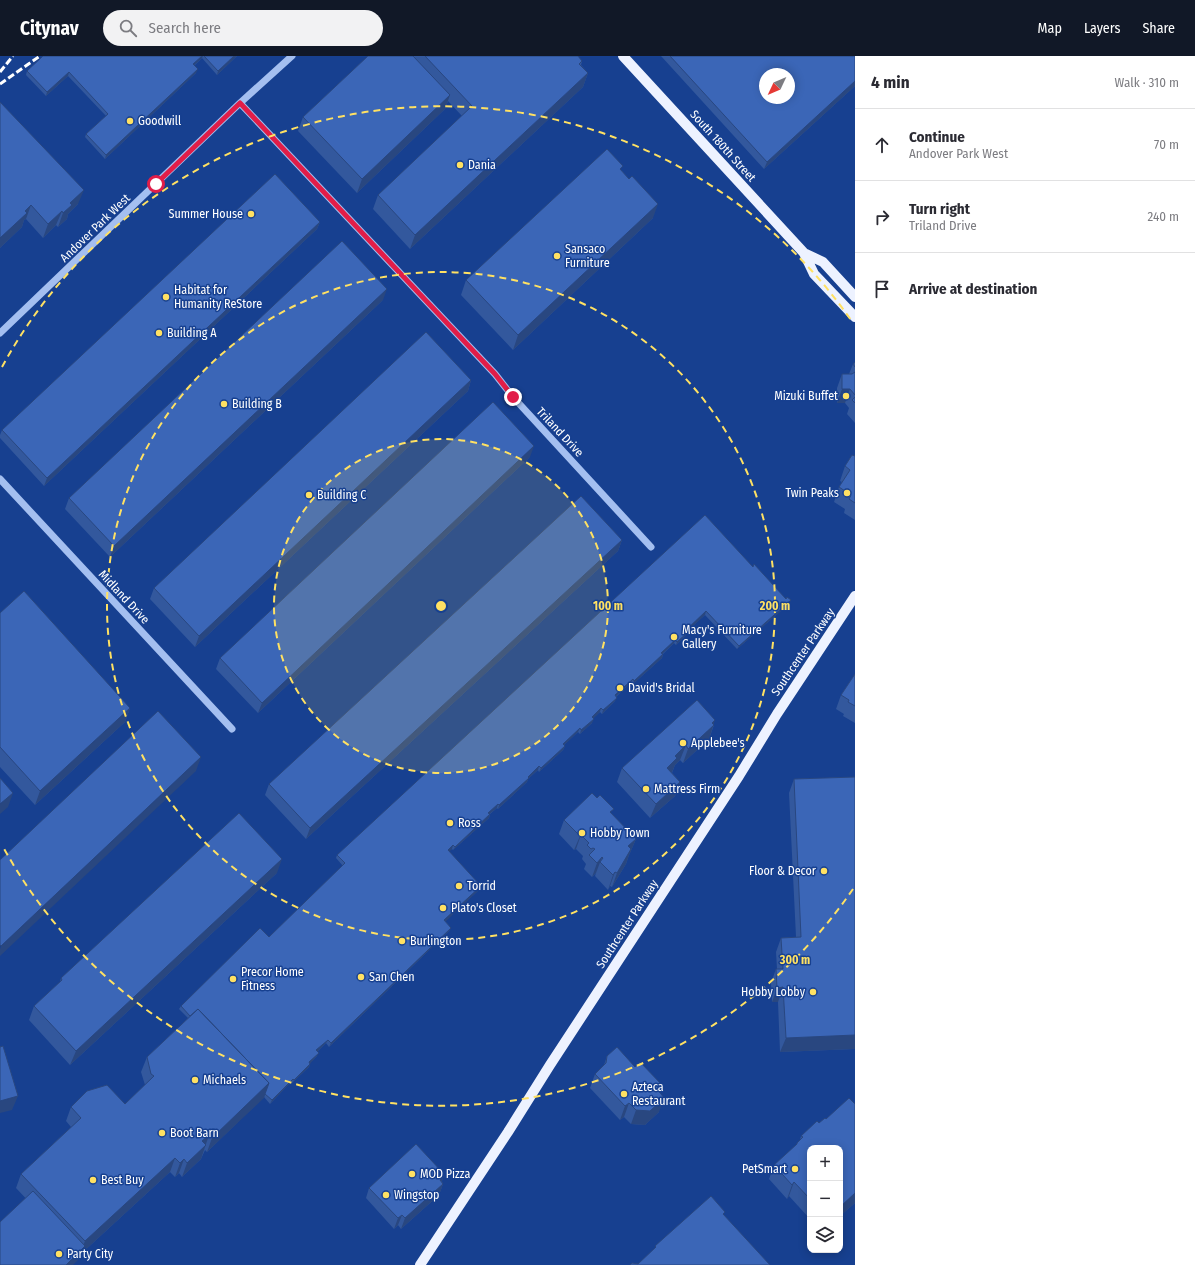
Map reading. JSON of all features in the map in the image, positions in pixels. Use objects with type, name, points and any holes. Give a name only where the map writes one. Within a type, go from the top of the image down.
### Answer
[{"type":"main road","name":"South 180th Street","points":[[623,56],[804,253],[814,274],[855,317]]},
{"type":"main road","name":"South 180th Street","points":[[804,253],[823,262],[855,296]]},
{"type":"main road","name":"Southcenter Parkway","points":[[420,1265],[508,1132],[550,1064],[855,596]]},
{"type":"street","name":"Andover Park West","points":[[0,333],[240,103],[292,56]]},
{"type":"street","name":"Triland Drive","points":[[240,103],[495,374],[513,397],[651,547]]},
{"type":"street","name":"Midland Drive","points":[[0,479],[232,730]]},
{"type":"building","points":[[43,56],[202,56],[193,64],[198,69],[106,155],[86,134],[108,114],[69,72],[47,92],[27,71]]},
{"type":"building","points":[[204,56],[234,56],[218,71]]},
{"type":"building","points":[[368,56],[413,56],[450,95],[362,179],[303,117]]},
{"type":"building","name":"Dania","points":[[425,56],[578,56],[582,61],[579,64],[588,73],[415,235],[378,195],[472,106]]},
{"type":"building","points":[[670,56],[855,56],[855,81],[767,162]]},
{"type":"building","points":[[0,102],[84,190],[70,203],[72,205],[63,213],[62,211],[48,224],[31,205],[25,211],[27,213],[0,238]]},
{"type":"building","name":"Sansaco Furniture","points":[[607,149],[623,166],[620,169],[629,179],[632,176],[658,204],[518,335],[466,280]]},
{"type":"building","name":"Building A","points":[[275,174],[320,222],[47,478],[2,430]]},
{"type":"building","name":"Building B","points":[[342,241],[387,289],[114,546],[69,498]]},
{"type":"building","name":"Building C","points":[[426,332],[471,380],[199,636],[154,588]]},
{"type":"building","points":[[855,372],[855,395],[850,389],[842,389],[842,374],[852,374]]},
{"type":"building","points":[[493,402],[534,446],[262,703],[220,658]]},
{"type":"building","points":[[852,455],[855,456],[855,503],[849,499],[851,495],[839,487],[850,470],[845,466]]},
{"type":"building","points":[[581,496],[622,540],[310,828],[269,784]]},
{"type":"building","points":[[705,515],[753,567],[754,564],[786,599],[787,597],[791,600],[739,646],[706,611],[685,631],[687,633],[677,642],[675,640],[661,653],[663,654],[634,681],[633,679],[615,695],[617,698],[603,710],[601,708],[592,717],[594,719],[581,730],[580,728],[563,744],[565,746],[541,768],[539,766],[528,777],[529,778],[488,813],[490,814],[455,847],[453,845],[448,850],[481,886],[444,920],[451,928],[331,1043],[328,1040],[316,1050],[319,1053],[309,1062],[310,1064],[272,1100],[265,1094],[269,1083],[198,1009],[190,1016],[181,1006],[260,928],[269,937],[345,863],[337,855]]},
{"type":"building","points":[[24,591],[130,708],[40,791],[0,747],[0,613]]},
{"type":"building","points":[[855,674],[855,706],[841,695]]},
{"type":"building","points":[[697,700],[715,720],[712,723],[714,725],[688,749],[686,745],[675,756],[677,758],[667,768],[680,782],[656,804],[622,768]]},
{"type":"building","points":[[158,711],[201,757],[1,946],[0,860]]},
{"type":"building","points":[[855,777],[855,1035],[786,1038],[783,987],[777,988],[776,969],[783,969],[781,938],[801,937],[794,779]]},
{"type":"building","points":[[0,778],[13,793],[0,804]]},
{"type":"building","points":[[592,793],[597,798],[600,795],[614,809],[610,812],[636,839],[628,846],[631,849],[617,873],[615,872],[613,875],[600,862],[603,858],[602,857],[597,863],[589,855],[595,849],[591,849],[587,845],[589,843],[564,820]]},
{"type":"building","points":[[239,813],[282,859],[76,1051],[34,1006],[62,980],[61,978]]},
{"type":"building","points":[[198,1009],[269,1083],[212,1138],[209,1135],[202,1141],[206,1145],[187,1163],[184,1159],[180,1163],[175,1158],[85,1241],[21,1174],[81,1118],[71,1107],[87,1091],[107,1085],[125,1104],[154,1076],[151,1074],[147,1057]]},
{"type":"building","points":[[3,1046],[18,1096],[0,1101],[0,1047]]},
{"type":"building","points":[[617,1047],[635,1067],[640,1062],[663,1086],[658,1090],[664,1098],[650,1111],[636,1110],[629,1103],[625,1106],[595,1074],[606,1063],[607,1056]]},
{"type":"building","name":"PetSmart","points":[[849,1098],[855,1104],[855,1193],[843,1204],[843,1145],[807,1145],[807,1196],[794,1182],[792,1185],[774,1165],[797,1144],[803,1137],[801,1136],[817,1121],[819,1123],[825,1118],[826,1119]]},
{"type":"building","points":[[416,1144],[443,1173],[443,1177],[440,1180],[443,1184],[405,1218],[402,1215],[398,1218],[369,1188]]},
{"type":"building","points":[[33,1191],[85,1246],[66,1265],[0,1265],[0,1222]]},
{"type":"building","points":[[711,1196],[725,1212],[723,1214],[770,1265],[630,1265],[632,1263],[638,1264],[656,1247],[655,1246]]},
{"type":"railway","points":[[0,72],[13,56]]},
{"type":"railway","points":[[0,84],[40,56]]},
{"type":"place","name":"Goodwill","points":[[130,121]]},
{"type":"place","name":"Dania","points":[[460,165]]},
{"type":"place","name":"Summer House","points":[[251,214]]},
{"type":"place","name":"Sansaco Furniture","points":[[557,256]]},
{"type":"place","name":"Habitat for Humanity ReStore","points":[[166,297]]},
{"type":"place","name":"Building A","points":[[159,333]]},
{"type":"place","name":"Mizuki Buffet","points":[[846,396]]},
{"type":"place","name":"Building B","points":[[224,404]]},
{"type":"place","name":"Twin Peaks","points":[[847,493]]},
{"type":"place","name":"Building C","points":[[309,495]]},
{"type":"place","name":"Macy's Furniture Gallery","points":[[674,637]]},
{"type":"place","name":"David's Bridal","points":[[620,688]]},
{"type":"place","name":"Applebee's","points":[[683,743]]},
{"type":"place","name":"Mattress Firm","points":[[646,789]]},
{"type":"place","name":"Ross","points":[[450,823]]},
{"type":"place","name":"Hobby Town","points":[[582,833]]},
{"type":"place","name":"Floor & Decor","points":[[824,871]]},
{"type":"place","name":"Torrid","points":[[459,886]]},
{"type":"place","name":"Plato's Closet","points":[[443,908]]},
{"type":"place","name":"Burlington","points":[[402,941]]},
{"type":"place","name":"San Chen","points":[[361,977]]},
{"type":"place","name":"Precor Home Fitness","points":[[233,979]]},
{"type":"place","name":"Hobby Lobby","points":[[813,992]]},
{"type":"place","name":"Michaels","points":[[195,1080]]},
{"type":"place","name":"Azteca Restaurant","points":[[624,1094]]},
{"type":"place","name":"Boot Barn","points":[[162,1133]]},
{"type":"place","name":"PetSmart","points":[[795,1169]]},
{"type":"place","name":"MOD Pizza","points":[[412,1174]]},
{"type":"place","name":"Best Buy","points":[[93,1180]]},
{"type":"place","name":"Wingstop","points":[[386,1195]]},
{"type":"place","name":"Party City","points":[[59,1254]]},
{"type":"route","points":[[156,184],[240,103],[495,374],[513,397]]}]
